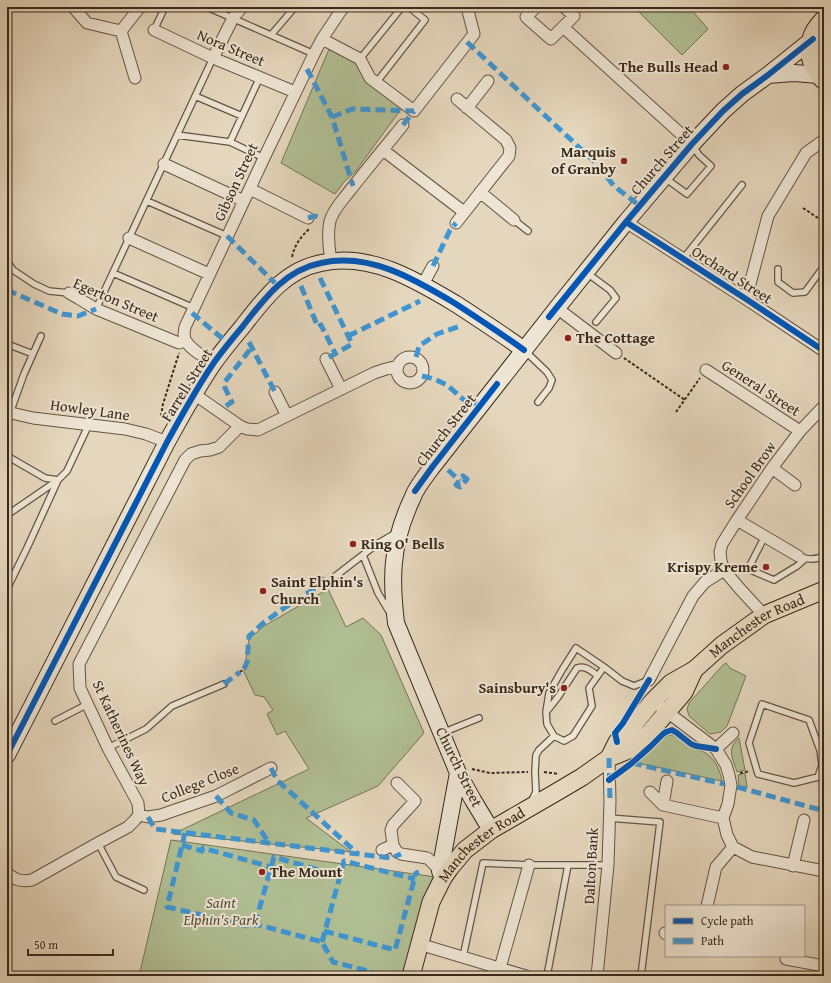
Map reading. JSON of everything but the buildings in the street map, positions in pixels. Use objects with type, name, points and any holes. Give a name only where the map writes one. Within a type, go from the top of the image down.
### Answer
[{"type":"highway","points":[[822,7],[818,30],[811,51],[813,64],[822,77]]},
{"type":"main road","name":"Manchester Road","points":[[609,758],[617,742],[630,730],[671,683],[694,670],[722,645],[764,615],[824,590]]},
{"type":"main road","name":"Manchester Road","points":[[411,976],[431,902],[442,874],[465,850],[491,830],[555,794],[609,758],[631,749],[650,732],[684,692],[694,670]]},
{"type":"street","points":[[73,7],[88,23],[121,31]]},
{"type":"street","points":[[121,31],[140,7]]},
{"type":"street","points":[[213,58],[232,18],[242,7]]},
{"type":"street","name":"Gibson Street","points":[[186,340],[184,334],[185,327],[295,92],[322,39],[344,7]]},
{"type":"street","points":[[322,39],[360,59],[370,78],[414,111],[474,34],[467,7]]},
{"type":"street","points":[[536,7],[526,17],[550,39],[574,16],[564,7]]},
{"type":"street","points":[[563,27],[692,144]]},
{"type":"street","name":"Nora Street","points":[[154,30],[213,58],[295,92]]},
{"type":"street","name":"Church Street","points":[[491,830],[472,800],[465,771],[441,733],[396,623],[393,565],[399,532],[416,492],[433,466],[626,222],[692,144],[723,111],[742,94],[768,75],[818,30]]},
{"type":"street","points":[[121,31],[135,78]]},
{"type":"street","points":[[768,75],[794,73],[822,77]]},
{"type":"street","points":[[467,108],[488,81]]},
{"type":"street","points":[[456,223],[509,156],[510,148],[506,140],[457,99]]},
{"type":"street","points":[[331,261],[329,234],[330,223],[335,210],[403,125]]},
{"type":"street","points":[[746,299],[768,216],[806,152],[824,140]]},
{"type":"street","points":[[383,150],[464,212]]},
{"type":"street","points":[[164,164],[244,201]]},
{"type":"street","points":[[250,189],[310,221]]},
{"type":"street","points":[[480,192],[514,220]]},
{"type":"street","name":"Orchard Street","points":[[626,222],[824,351]]},
{"type":"street","points":[[130,238],[209,274]]},
{"type":"street","name":"Farrell Street","points":[[7,754],[194,394],[214,362],[268,295],[278,286],[303,269],[316,264],[331,261],[353,261],[379,266],[423,284],[492,327],[524,350]]},
{"type":"street","points":[[423,284],[433,266]]},
{"type":"street","name":"Egerton Street","points":[[69,293],[96,309],[174,342],[179,343],[186,340]]},
{"type":"street","points":[[557,308],[616,353]]},
{"type":"street","points":[[186,340],[191,348],[214,362]]},
{"type":"street","points":[[326,359],[341,389]]},
{"type":"street","points":[[194,394],[240,426],[247,429],[258,430],[374,373],[398,366]]},
{"type":"street","name":"General Street","points":[[706,370],[800,431]]},
{"type":"street","points":[[275,392],[287,416]]},
{"type":"street","name":"School Brow","points":[[764,615],[724,570],[720,552],[722,544],[772,468],[800,431],[824,406]]},
{"type":"street","name":"Howley Lane","points":[[8,412],[33,418],[125,429],[146,434],[168,442]]},
{"type":"street","name":"St Katherines Way","points":[[139,815],[138,803],[108,748],[80,688],[79,664],[185,460],[192,454],[219,447],[240,426]]},
{"type":"street","points":[[772,468],[795,485]]},
{"type":"street","points":[[737,520],[801,557]]},
{"type":"street","points":[[649,680],[693,596],[705,582],[724,570]]},
{"type":"street","points":[[654,701],[716,749],[726,765],[730,785],[728,804],[723,818],[727,835],[733,847],[752,857],[824,871]]},
{"type":"street","points":[[716,749],[733,733]]},
{"type":"street","name":"Dalton Bank","points":[[597,976],[608,865],[610,801],[609,758]]},
{"type":"street","name":"College Close","points":[[139,815],[148,817],[161,815],[216,796],[271,768]]},
{"type":"street","points":[[442,874],[445,843],[465,771]]},
{"type":"street","points":[[663,805],[667,781]]},
{"type":"street","points":[[397,783],[415,801],[393,825],[391,830],[393,845],[397,852],[401,854],[420,856],[431,860],[442,874]]},
{"type":"street","points":[[650,792],[663,805],[723,818]]},
{"type":"street","points":[[7,873],[17,880],[32,880],[128,827],[139,815]]},
{"type":"street","points":[[793,866],[804,820]]},
{"type":"street","points":[[420,856],[433,851],[445,843]]},
{"type":"street","points":[[382,850],[393,845]]},
{"type":"street","points":[[707,905],[716,867],[733,847]]},
{"type":"street","points":[[496,970],[529,865]]},
{"type":"street","points":[[419,944],[463,957],[496,970],[526,976]]},
{"type":"street","points":[[786,959],[824,966]]},
{"type":"lane","points":[[154,30],[165,7]]},
{"type":"lane","points":[[207,7],[314,54]]},
{"type":"lane","points":[[271,35],[295,7]]},
{"type":"lane","points":[[360,59],[402,7]]},
{"type":"lane","points":[[376,83],[425,20],[409,7]]},
{"type":"lane","points":[[96,309],[213,58]]},
{"type":"lane","points":[[230,142],[260,77]]},
{"type":"lane","points":[[196,96],[242,116]]},
{"type":"lane","points":[[177,135],[230,142],[264,158]]},
{"type":"lane","points":[[664,177],[687,194],[711,166],[699,154],[692,144]]},
{"type":"lane","points":[[683,259],[742,185]]},
{"type":"lane","points":[[146,201],[227,236]]},
{"type":"lane","points":[[514,220],[528,231]]},
{"type":"lane","name":"Egerton Street","points":[[7,261],[13,270],[34,284],[49,291],[69,293]]},
{"type":"lane","points":[[778,269],[778,282],[793,293],[805,292],[824,266]]},
{"type":"lane","points":[[586,272],[610,290],[616,298],[596,322]]},
{"type":"lane","points":[[113,273],[194,308]]},
{"type":"lane","points":[[8,412],[40,336]]},
{"type":"lane","points":[[7,344],[33,354]]},
{"type":"lane","points":[[524,350],[547,372],[552,380],[549,388],[538,402]]},
{"type":"lane","points":[[7,516],[58,480],[66,471],[90,424]]},
{"type":"lane","points":[[7,456],[45,478],[58,480]]},
{"type":"lane","points":[[7,589],[58,480]]},
{"type":"lane","points":[[333,578],[377,544],[399,532]]},
{"type":"lane","points":[[765,536],[748,569],[774,580],[797,566],[801,557],[817,559],[824,556]]},
{"type":"lane","points":[[364,555],[378,593],[396,623]]},
{"type":"lane","points":[[604,667],[589,688],[592,706],[573,736],[564,741],[554,736],[547,724],[546,712],[549,693],[576,648],[604,667],[622,681],[634,686],[649,680]]},
{"type":"lane","points":[[546,712],[577,668],[581,666],[585,667],[597,675]]},
{"type":"lane","points":[[108,748],[146,729],[172,706],[224,684]]},
{"type":"lane","points":[[55,721],[88,704]]},
{"type":"lane","points":[[762,704],[809,720],[820,750],[822,765],[821,777],[794,783],[758,774],[749,743],[762,704]]},
{"type":"lane","points":[[441,733],[479,718]]},
{"type":"lane","points":[[529,808],[536,792],[536,755],[539,750],[554,736]]},
{"type":"lane","points":[[609,818],[660,822],[641,976]]},
{"type":"lane","points":[[98,843],[116,877],[144,890]]},
{"type":"lane","points":[[463,957],[483,863],[529,865],[608,865]]},
{"type":"lane","points":[[547,976],[568,865]]},
{"type":"path","points":[[803,208],[824,222]]},
{"type":"path","points":[[292,257],[296,243],[310,221]]},
{"type":"path","points":[[161,416],[163,404],[180,352]]},
{"type":"path","points":[[616,353],[685,400]]},
{"type":"path","points":[[676,412],[706,370]]},
{"type":"path","points":[[240,672],[244,669]]},
{"type":"path","points":[[736,774],[757,770]]},
{"type":"path","points":[[465,771],[490,773],[529,772]]},
{"type":"path","points":[[544,772],[560,775]]},
{"type":"green space","points":[[634,7],[689,7],[708,29],[682,55]]},
{"type":"green space","points":[[329,49],[343,51],[404,105],[355,172],[344,182],[335,194],[281,163]]},
{"type":"green space","points":[[328,589],[346,627],[363,618],[381,635],[424,733],[378,786],[306,818],[351,852],[173,834],[309,769],[285,731],[277,735],[267,714],[273,710],[264,697],[255,695],[244,672],[249,639],[264,626]]},
{"type":"green space","points":[[726,663],[730,668],[746,676],[727,726],[721,732],[710,734],[689,716],[687,709],[689,703]]},
{"type":"green space","points":[[669,735],[675,736],[691,748],[702,751],[710,756],[720,772],[722,781],[637,763]]},
{"type":"green space","points":[[739,738],[745,770],[737,772],[732,758],[732,750],[735,742]]},
{"type":"green space","points":[[745,773],[747,787],[739,786],[738,775]]},
{"type":"green space","name":"Saint Elphin's Park","points":[[171,840],[443,878],[418,976],[139,976]]},
{"type":"marked path","points":[[467,42],[598,165],[614,186],[640,206]]},
{"type":"marked path","points":[[307,69],[332,117],[353,186]]},
{"type":"marked path","points":[[332,117],[352,109],[414,111]]},
{"type":"marked path","points":[[403,125],[414,111]]},
{"type":"marked path","points":[[308,218],[315,216],[322,219]]},
{"type":"marked path","points":[[433,266],[450,230],[456,223]]},
{"type":"marked path","points":[[227,236],[278,286]]},
{"type":"marked path","points":[[320,278],[352,344],[326,359]]},
{"type":"marked path","points":[[301,286],[318,327],[321,325],[335,353]]},
{"type":"marked path","points":[[7,290],[62,314],[78,316],[96,309]]},
{"type":"marked path","points":[[348,336],[420,301]]},
{"type":"marked path","points":[[192,313],[229,344]]},
{"type":"marked path","points":[[416,357],[419,346],[437,334],[460,326]]},
{"type":"marked path","points":[[249,342],[275,392]]},
{"type":"marked path","points":[[226,406],[232,402],[224,383],[252,347]]},
{"type":"marked path","points":[[422,376],[434,379],[447,385],[464,400],[481,405]]},
{"type":"marked path","points":[[448,470],[460,481]]},
{"type":"marked path","points":[[463,476],[467,479],[460,487],[456,485],[463,476]]},
{"type":"marked path","points":[[244,669],[247,662],[249,636],[262,624],[284,608],[319,586],[327,574]]},
{"type":"marked path","points":[[224,684],[240,672]]},
{"type":"marked path","points":[[609,758],[610,801]]},
{"type":"marked path","points":[[632,763],[724,784]]},
{"type":"marked path","points":[[271,768],[277,780],[358,854]]},
{"type":"marked path","points":[[737,787],[821,810],[824,809]]},
{"type":"marked path","points":[[216,796],[231,813],[254,820],[269,843]]},
{"type":"marked path","points":[[148,817],[155,829],[391,858],[401,854]]},
{"type":"marked path","points":[[185,833],[167,907],[253,927],[255,924],[322,942],[333,962],[372,972],[376,976]]},
{"type":"marked path","points":[[182,845],[202,851],[203,848],[271,867]]},
{"type":"marked path","points":[[255,924],[274,857],[340,876]]},
{"type":"marked path","points":[[322,942],[344,861],[415,879]]},
{"type":"marked path","points":[[324,931],[395,950],[416,873],[419,872]]},
{"type":"cycle path","points":[[549,317],[626,222],[692,144],[723,111],[742,94],[813,39]]},
{"type":"cycle path","points":[[626,222],[824,351]]},
{"type":"cycle path","points":[[7,755],[167,442],[195,393],[213,364],[259,306],[267,296],[286,279],[308,267],[321,263],[339,261],[357,261],[392,270],[425,286],[456,304],[524,350]]},
{"type":"cycle path","points":[[415,491],[497,384]]},
{"type":"cycle path","points":[[617,742],[615,733],[623,723],[649,680]]},
{"type":"cycle path","points":[[609,780],[632,763],[663,734],[672,730],[691,744],[716,749]]},
{"type":"place","name":"The Bulls Head","points":[[726,67]]},
{"type":"place","name":"Marquis of Granby","points":[[624,161]]},
{"type":"place","name":"The Cottage","points":[[568,338]]},
{"type":"place","name":"Ring O' Bells","points":[[353,544]]},
{"type":"place","name":"Krispy Kreme","points":[[766,567]]},
{"type":"place","name":"Saint Elphin's Church","points":[[263,591]]},
{"type":"place","name":"Sainsbury's","points":[[564,688]]},
{"type":"place","name":"The Mount","points":[[262,872]]}]
